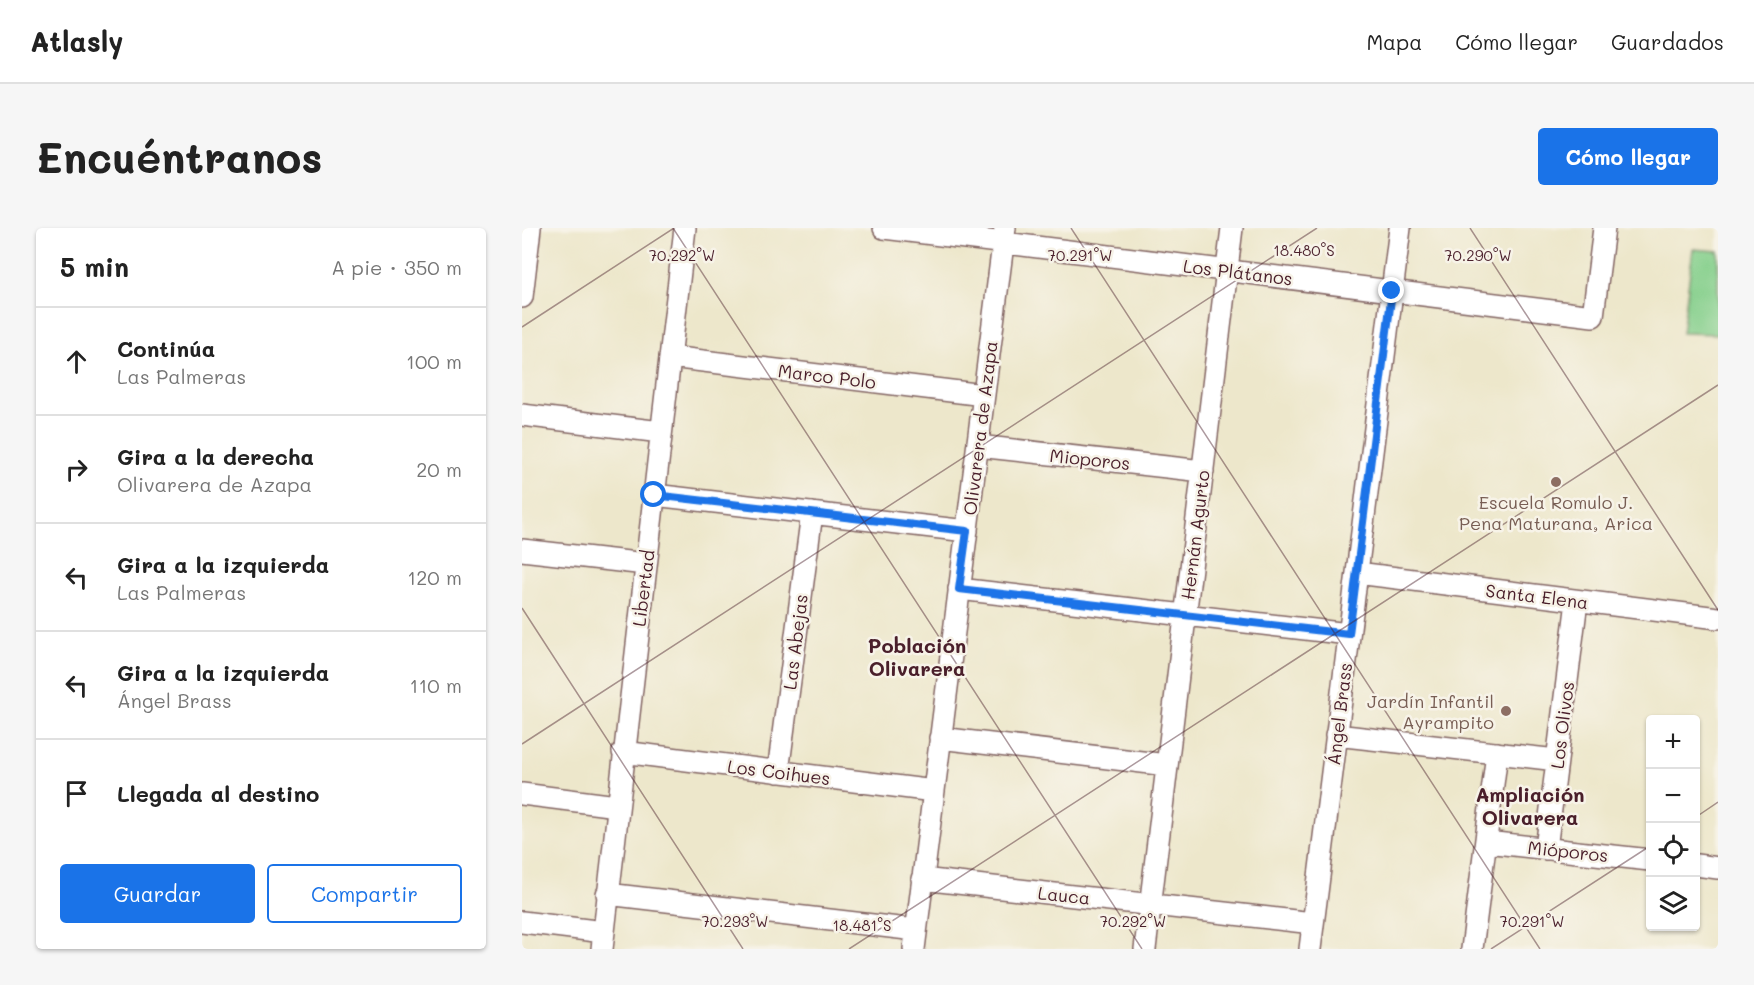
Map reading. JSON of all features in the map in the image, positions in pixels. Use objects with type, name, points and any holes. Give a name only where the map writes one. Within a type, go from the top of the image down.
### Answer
[{"type":"street","points":[[522,297],[530,228]]},
{"type":"street","name":"Libertad","points":[[603,940],[685,228]]},
{"type":"street","name":"Los Plátanos","points":[[884,228],[1005,236],[1227,271],[1593,316],[1604,228]]},
{"type":"street","name":"Hernán Agurto","points":[[1145,949],[1232,228]]},
{"type":"street","name":"Ángel Brass","points":[[1310,949],[1400,228]]},
{"type":"street","name":"Olivarera de Azapa","points":[[915,939],[1005,236]]},
{"type":"street","name":"Marco Polo","points":[[670,357],[984,395]]},
{"type":"street","points":[[522,415],[661,432]]},
{"type":"street","name":"Mioporos","points":[[978,446],[1203,471]]},
{"type":"street","points":[[654,495],[967,531]]},
{"type":"street","name":"Las Abejas","points":[[778,772],[812,513]]},
{"type":"street","points":[[522,550],[646,564]]},
{"type":"street","name":"Santa Elena","points":[[1357,573],[1718,618]]},
{"type":"street","points":[[959,589],[1349,634]]},
{"type":"street","name":"Los Olivos","points":[[1546,849],[1577,601]]},
{"type":"street","points":[[1336,735],[1557,760]]},
{"type":"street","points":[[940,738],[1167,765]]},
{"type":"street","name":"Los Coihues","points":[[623,753],[934,791]]},
{"type":"street","points":[[1472,949],[1497,753]]},
{"type":"street","points":[[522,794],[617,806]]},
{"type":"street","name":"Mióporos","points":[[1486,842],[1646,860]]},
{"type":"street","points":[[1700,866],[1718,868]]},
{"type":"street","name":"Lauca","points":[[922,879],[1313,923]]},
{"type":"street","points":[[607,894],[915,939]]},
{"type":"street","points":[[522,922],[603,940]]},
{"type":"green space","points":[[1693,249],[1718,251],[1718,334],[1682,333]]},
{"type":"place","name":"Escuela Romulo J. Pena Maturana, Arica","points":[[1556,482]]},
{"type":"place","name":"Jardín Infantil Ayrampito","points":[[1506,711]]},
{"type":"district","name":"Población Olivarera","points":[[917,656]]},
{"type":"district","name":"Ampliación Olivarera","points":[[1530,806]]},
{"type":"route","points":[[654,495],[967,531],[959,589],[1349,634],[1392,291]]}]
